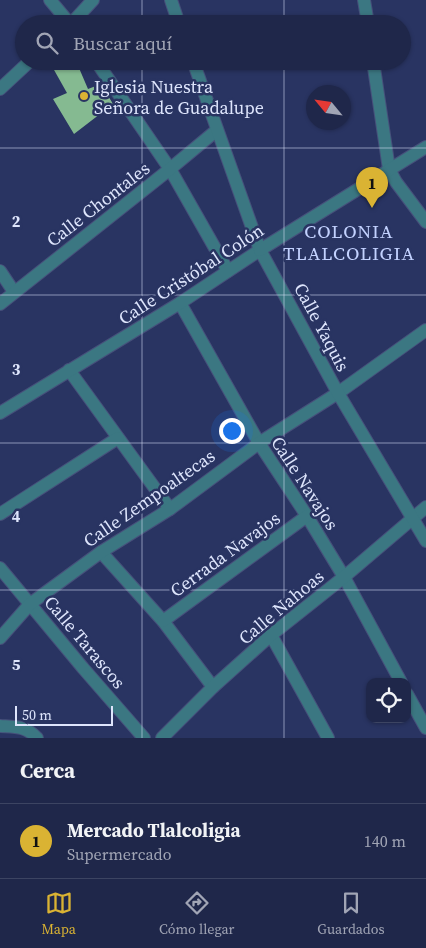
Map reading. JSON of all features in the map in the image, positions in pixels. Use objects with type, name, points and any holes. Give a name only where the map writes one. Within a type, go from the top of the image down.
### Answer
[{"type":"street","points":[[50,0],[62,15]]},
{"type":"street","points":[[79,15],[93,0]]},
{"type":"street","points":[[171,0],[176,15]]},
{"type":"street","points":[[364,0],[366,15]]},
{"type":"street","points":[[0,89],[20,70]]},
{"type":"street","points":[[102,70],[170,169],[228,271]]},
{"type":"street","name":"Calle Yaquis","points":[[196,70],[260,250],[338,393],[426,541]]},
{"type":"street","points":[[374,70],[389,169],[396,182],[426,222]]},
{"type":"street","name":"Calle Chontales","points":[[0,304],[217,130]]},
{"type":"street","name":"Calle Cristóbal Colón","points":[[0,413],[180,303],[260,250],[426,147]]},
{"type":"street","points":[[0,270],[14,292]]},
{"type":"street","name":"Calle Navajos","points":[[180,303],[258,443],[307,516],[344,577],[399,678]]},
{"type":"street","name":"Calle Zempoaltecas","points":[[0,638],[30,604],[101,552],[170,509],[258,443],[338,393],[426,330]]},
{"type":"street","points":[[69,370],[170,509]]},
{"type":"street","points":[[0,514],[118,438]]},
{"type":"street","name":"Calle Nahoas","points":[[162,738],[271,635],[344,577],[426,507]]},
{"type":"street","name":"Cerrada Navajos","points":[[163,621],[307,516]]},
{"type":"street","points":[[101,552],[163,621],[213,688]]},
{"type":"street","name":"Calle Tarascos","points":[[0,568],[144,738]]},
{"type":"street","points":[[271,635],[328,738]]},
{"type":"street","points":[[411,701],[426,728]]},
{"type":"street","points":[[0,726],[31,731],[37,738]]},
{"type":"building","name":"Iglesia Nuestra Señora de Guadalupe","points":[[54,70],[80,70],[88,89],[101,84],[113,104],[74,134],[53,99],[67,93]]},
{"type":"place","name":"Iglesia Nuestra Señora de Guadalupe","points":[[84,96]]},
{"type":"place","name":"Mercado Tlalcoligia","points":[[372,208]]},
{"type":"district","name":"COLONIA TLALCOLIGIA","points":[[349,242]]}]
